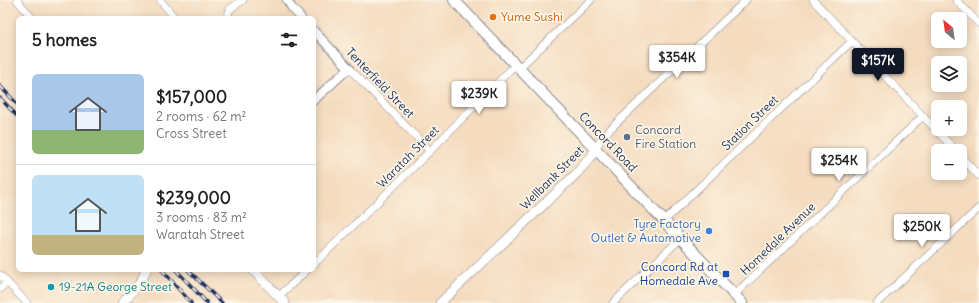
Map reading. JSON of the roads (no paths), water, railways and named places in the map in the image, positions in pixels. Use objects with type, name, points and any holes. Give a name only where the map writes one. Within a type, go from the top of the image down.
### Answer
[{"type":"main road","name":"Concord Road","points":[[454,0],[742,303]]},
{"type":"main road","name":"Wellbank Street","points":[[440,303],[576,174],[596,149]]},
{"type":"main road","points":[[255,272],[282,300]]},
{"type":"main road","points":[[124,302],[147,274]]},
{"type":"street","points":[[17,0],[30,16]]},
{"type":"street","points":[[160,0],[173,16]]},
{"type":"street","points":[[228,16],[230,9],[243,0]]},
{"type":"street","points":[[287,0],[299,16]]},
{"type":"street","name":"Waratah Street","points":[[316,262],[517,66],[591,0]]},
{"type":"street","name":"Wellbank Street","points":[[596,149],[600,140],[605,134],[746,0]]},
{"type":"street","points":[[813,0],[949,144]]},
{"type":"street","points":[[956,0],[979,24]]},
{"type":"street","name":"Tenterfield Street","points":[[316,33],[430,151]]},
{"type":"street","name":"Station Street","points":[[664,221],[852,41]]},
{"type":"street","points":[[316,98],[349,68]]},
{"type":"street","name":"Homedale Avenue","points":[[734,295],[923,116]]},
{"type":"street","points":[[967,163],[979,176]]},
{"type":"street","points":[[877,303],[979,208]]},
{"type":"street","points":[[613,303],[681,238]]},
{"type":"street","points":[[282,300],[305,272]]},
{"type":"street","points":[[0,275],[27,303]]},
{"type":"street","points":[[0,289],[7,282]]},
{"type":"railway","points":[[0,86],[16,103]]},
{"type":"railway","points":[[0,98],[16,115]]},
{"type":"railway","points":[[164,272],[191,303]]},
{"type":"railway","points":[[178,272],[207,303]]},
{"type":"railway","points":[[190,272],[222,303]]},
{"type":"place","name":"Yume Sushi","points":[[493,17]]},
{"type":"place","name":"Concord Fire Station","points":[[627,137]]},
{"type":"place","name":"Tyre Factory Outlet & Automotive","points":[[709,231]]},
{"type":"place","name":"Concord Rd at Homedale Ave","points":[[726,274]]},
{"type":"place","name":"19-21A George Street","points":[[51,287]]}]
